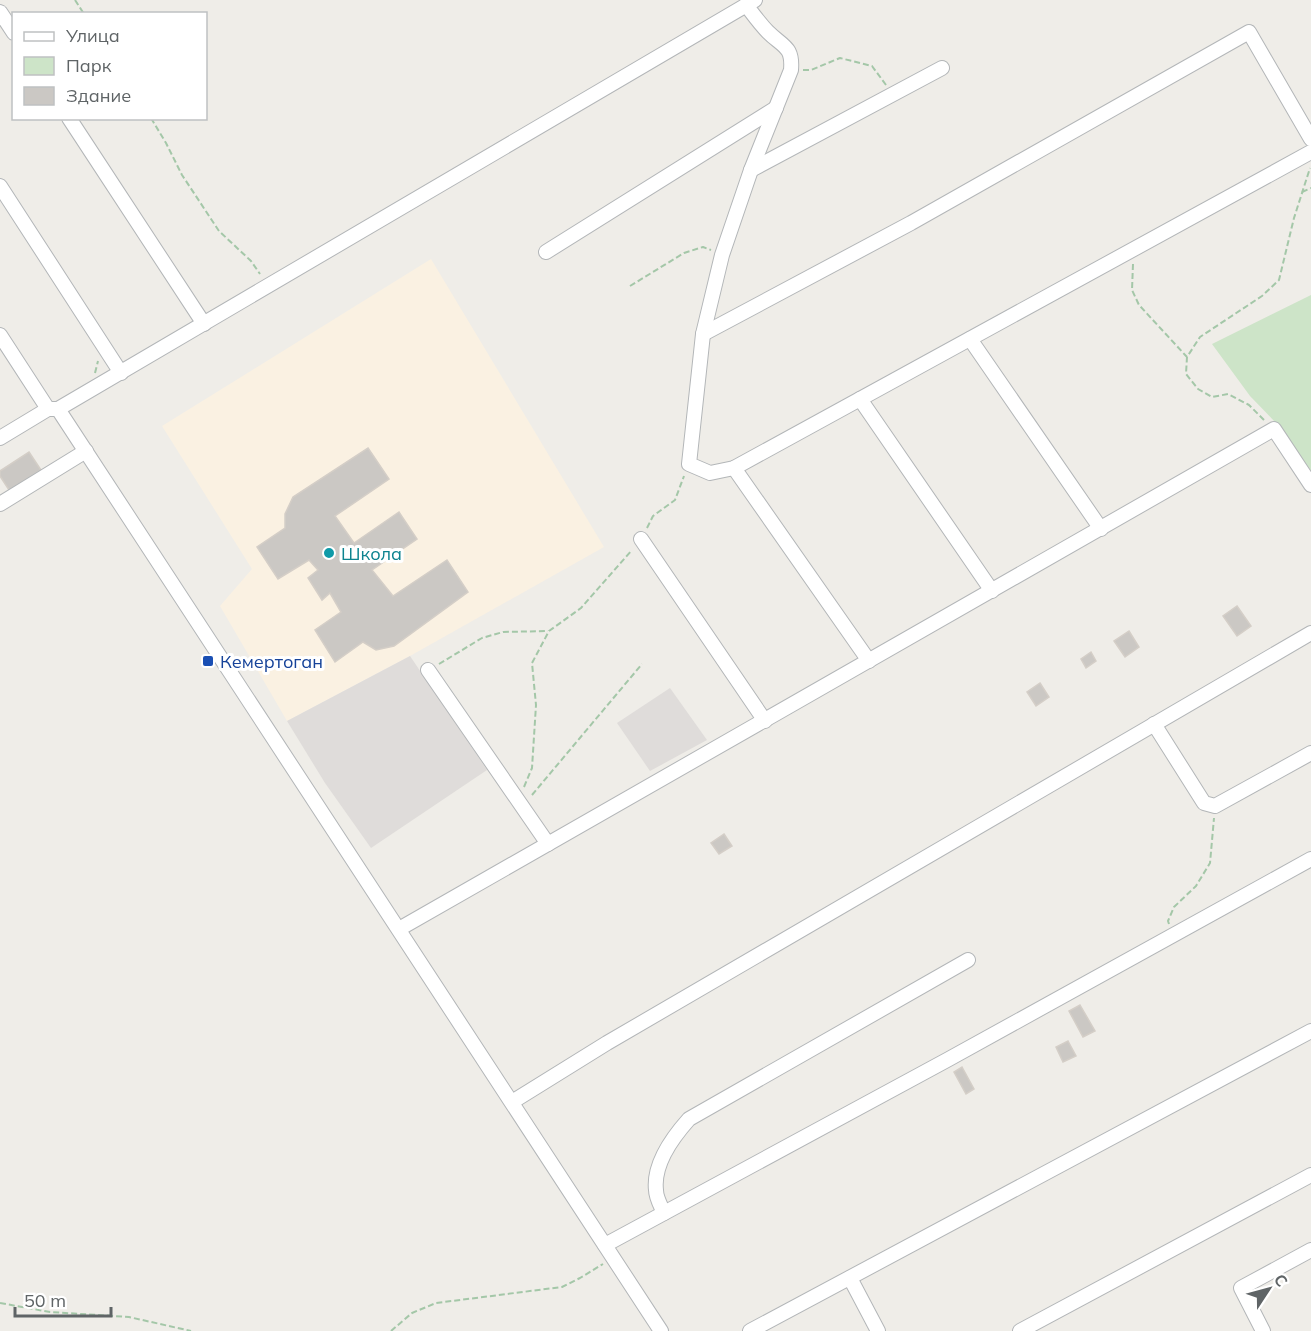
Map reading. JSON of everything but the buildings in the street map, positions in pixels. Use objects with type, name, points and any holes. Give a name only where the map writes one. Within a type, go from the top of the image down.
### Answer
[{"type":"street","points":[[0,438],[121,373],[751,3],[768,32],[788,48],[792,58],[791,70],[751,170],[722,255],[703,334],[689,464],[710,473],[734,468],[1311,152]]},
{"type":"street","points":[[0,12],[12,30]]},
{"type":"street","points":[[703,334],[911,223],[1249,32],[1311,140]]},
{"type":"street","points":[[751,170],[942,68]]},
{"type":"street","points":[[546,252],[776,108]]},
{"type":"street","points":[[70,120],[204,324]]},
{"type":"street","points":[[0,186],[121,373]]},
{"type":"street","points":[[0,335],[86,452],[661,1331]]},
{"type":"street","points":[[970,339],[1101,529]]},
{"type":"street","points":[[860,399],[992,591]]},
{"type":"street","points":[[399,929],[1274,429],[1311,485]]},
{"type":"street","points":[[0,504],[86,452]]},
{"type":"street","points":[[734,468],[869,661]]},
{"type":"street","points":[[641,540],[765,721]]},
{"type":"street","points":[[512,1102],[607,1043],[1311,633]]},
{"type":"street","points":[[428,670],[548,844]]},
{"type":"street","points":[[1154,724],[1204,803],[1215,806],[1311,753]]},
{"type":"street","points":[[604,1245],[1311,860]]},
{"type":"street","points":[[664,1213],[656,1191],[657,1168],[675,1135],[689,1119],[968,960]]},
{"type":"street","points":[[750,1331],[1311,1031]]},
{"type":"street","points":[[1020,1331],[1311,1175]]},
{"type":"street","points":[[1263,1331],[1241,1288],[1311,1250]]},
{"type":"street","points":[[850,1278],[878,1331]]},
{"type":"path","points":[[791,70],[811,70],[840,58],[872,66],[893,94]]},
{"type":"path","points":[[152,120],[182,175],[219,231],[251,261],[268,287]]},
{"type":"path","points":[[1274,429],[1249,405],[1228,394],[1212,396],[1198,389],[1186,374],[1187,357],[1200,337],[1262,296],[1279,280],[1294,218],[1311,165]]},
{"type":"path","points":[[1302,192],[1311,188]]},
{"type":"path","points":[[630,286],[684,253],[703,247],[722,255]]},
{"type":"path","points":[[1134,249],[1132,290],[1139,305],[1187,357]]},
{"type":"path","points":[[90,390],[102,344]]},
{"type":"path","points":[[520,804],[532,768],[536,705],[532,663],[549,631],[581,608],[641,540],[653,516],[675,500],[689,464]]},
{"type":"path","points":[[428,670],[482,638],[503,632],[549,631]]},
{"type":"path","points":[[520,804],[642,664]]},
{"type":"path","points":[[1171,936],[1168,921],[1174,907],[1196,886],[1209,863],[1215,806]]},
{"type":"path","points":[[391,1331],[412,1313],[436,1303],[562,1287],[613,1258]]},
{"type":"path","points":[[0,1303],[50,1312],[129,1317],[191,1331]]},
{"type":"shaded area","points":[[431,259],[604,547],[410,656],[287,721],[220,606],[252,569],[162,426]]},
{"type":"shaded area","points":[[410,656],[487,770],[371,848],[325,783],[287,721]]},
{"type":"shaded area","points":[[670,688],[707,740],[650,771],[617,723]]},
{"type":"green space","points":[[1311,295],[1311,471],[1276,423],[1250,396],[1212,344]]},
{"type":"place","name":"Школа","points":[[329,553]]},
{"type":"place","name":"Кемертоган","points":[[208,661]]}]
